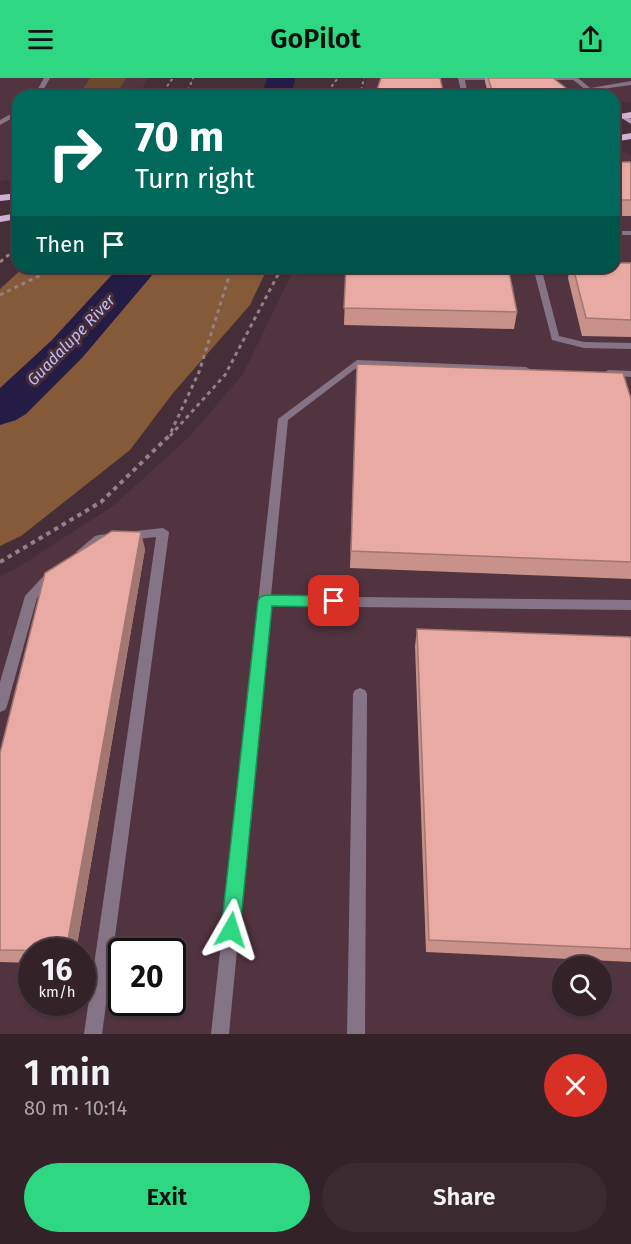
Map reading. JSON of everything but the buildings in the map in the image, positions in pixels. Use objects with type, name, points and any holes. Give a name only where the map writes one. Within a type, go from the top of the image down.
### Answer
[{"type":"main road","points":[[622,116],[631,122]]},
{"type":"street","points":[[464,90],[461,78],[506,78]]},
{"type":"street","points":[[529,78],[574,78],[588,89],[631,82]]},
{"type":"street","points":[[622,78],[631,82]]},
{"type":"street","points":[[539,273],[555,338],[584,345],[631,346]]},
{"type":"street","points":[[220,1034],[283,419],[357,363],[536,370]]},
{"type":"street","points":[[595,373],[631,374]]},
{"type":"street","points":[[0,706],[31,596],[50,576],[99,539],[163,532],[93,1034]]},
{"type":"street","points":[[266,601],[631,605]]},
{"type":"street","points":[[356,1034],[360,694]]},
{"type":"path","points":[[329,90],[338,78]]},
{"type":"path","points":[[0,262],[12,252]]},
{"type":"path","points":[[0,295],[45,273]]},
{"type":"path","points":[[169,437],[199,372],[230,273]]},
{"type":"path","points":[[0,562],[101,502],[169,437],[225,375],[279,273]]},
{"type":"shaded area","points":[[0,78],[148,78],[141,90],[12,90],[12,180],[0,181]]},
{"type":"shaded area","points":[[90,78],[126,78],[119,90],[82,90]]},
{"type":"shaded area","points":[[367,78],[631,78],[631,103],[620,102],[620,90],[363,90]]},
{"type":"shaded area","points":[[620,149],[631,155],[631,1034],[0,1034],[0,576],[17,568],[113,506],[189,437],[243,374],[292,273],[620,273]]},
{"type":"shaded area","points":[[17,273],[265,273],[250,305],[173,393],[130,450],[21,536],[0,546],[0,289]]},
{"type":"waterway","name":"Guadalupe River","points":[[278,90],[281,78]]},
{"type":"waterway","name":"Guadalupe River","points":[[0,410],[10,404],[67,349],[135,273]]},
{"type":"route","points":[[231,930],[266,601],[334,601]]}]
